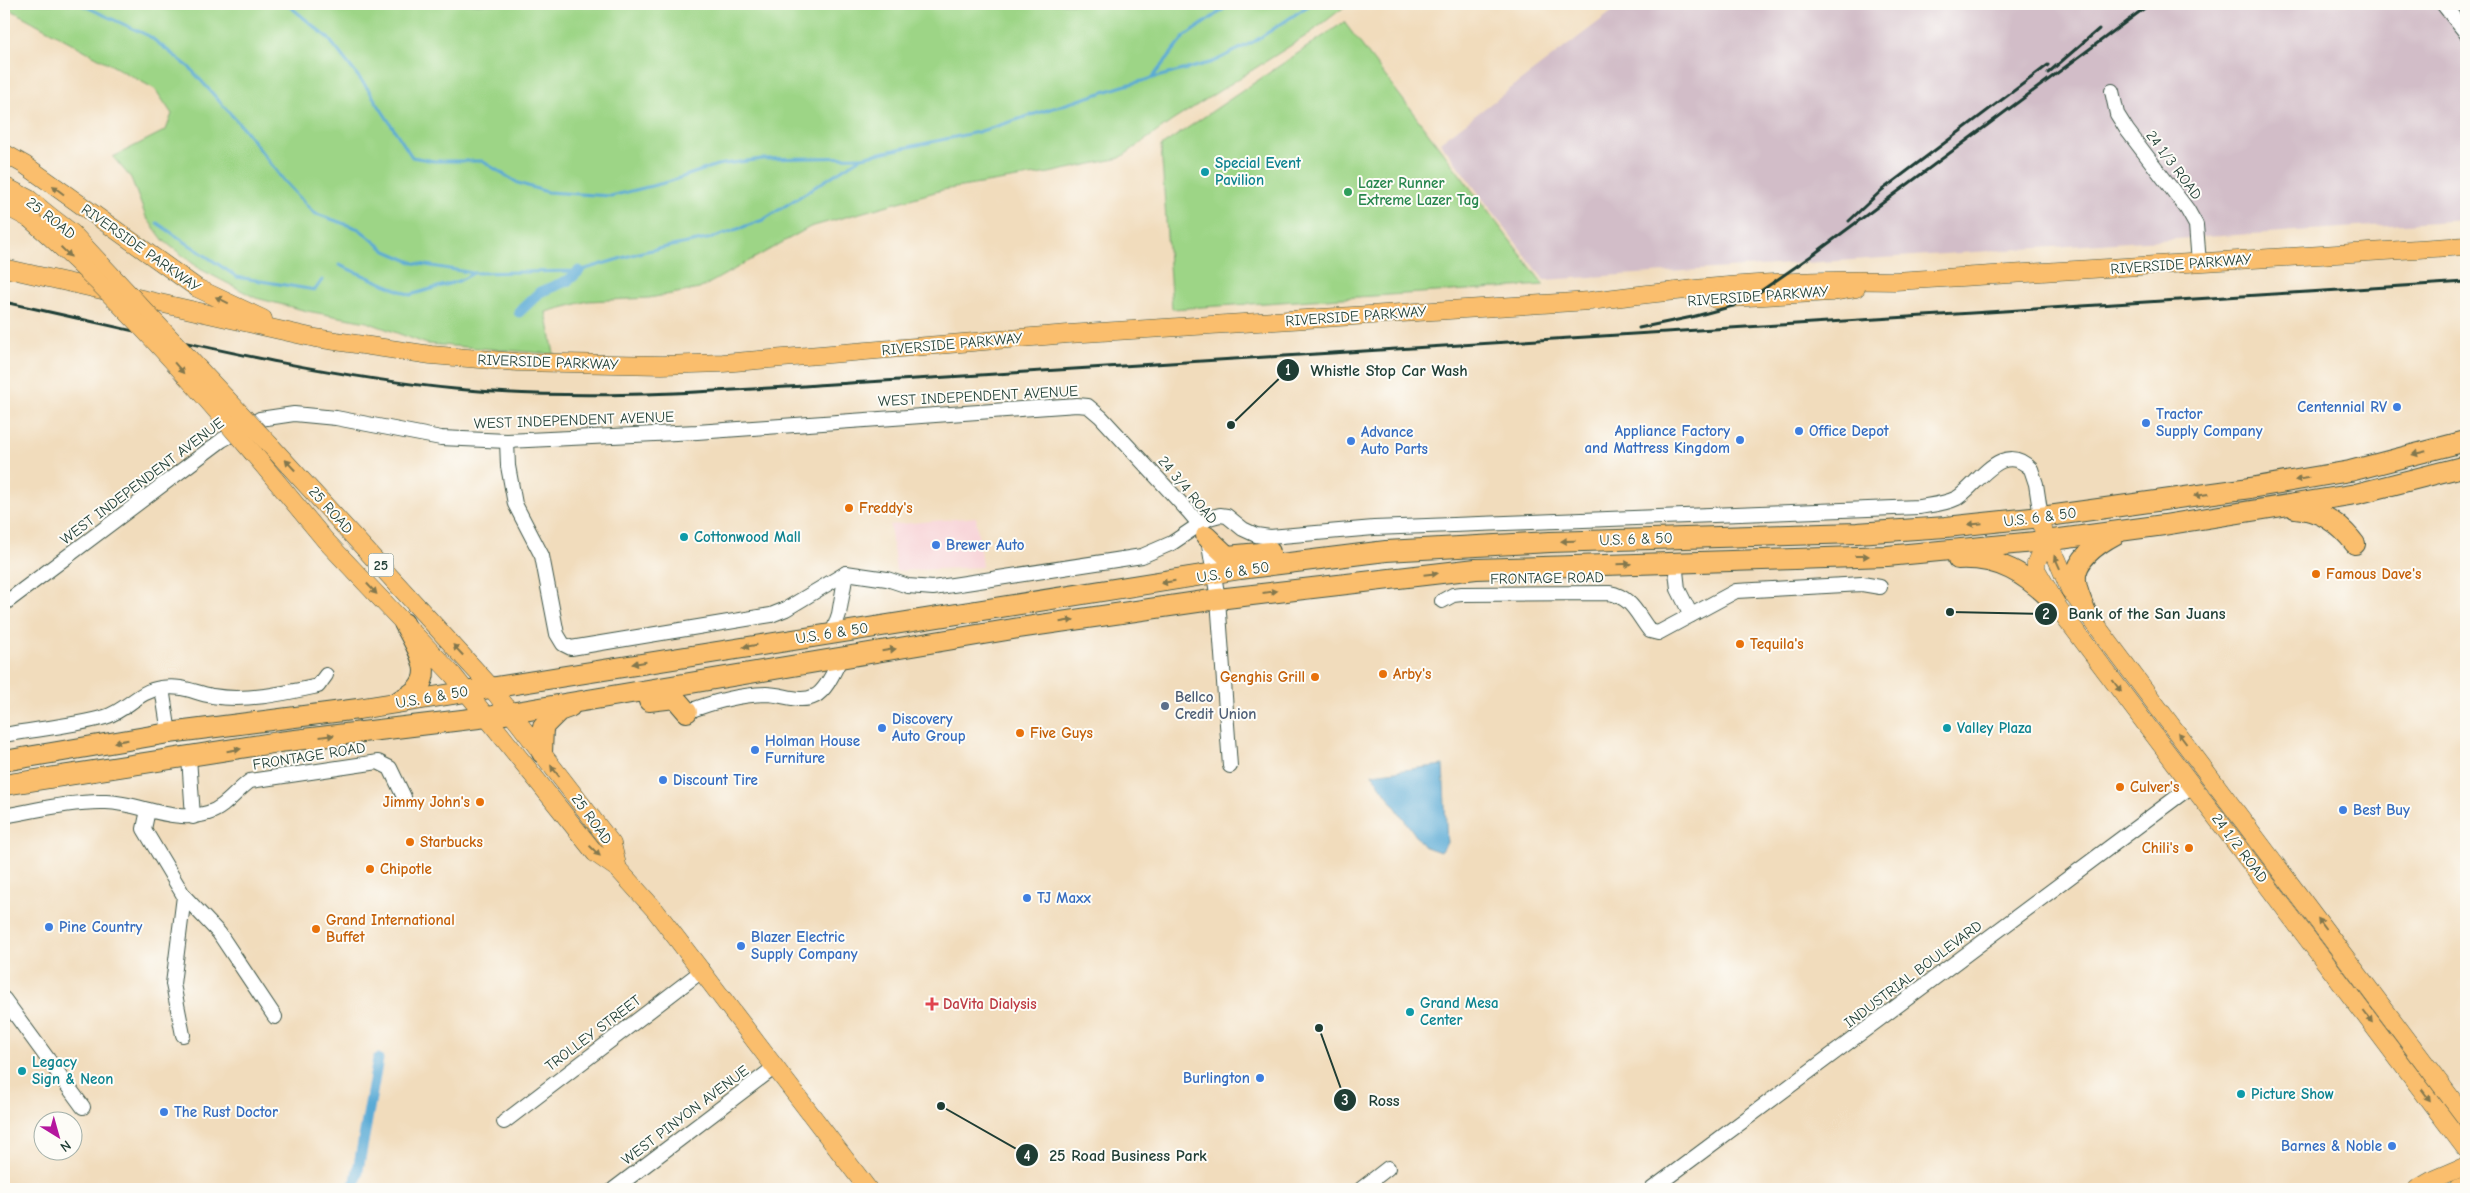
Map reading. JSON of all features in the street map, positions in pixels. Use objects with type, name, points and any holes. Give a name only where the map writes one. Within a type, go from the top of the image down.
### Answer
[{"type":"highway","name":"U.S. 6 & 50","points":[[4,761],[169,733],[358,709],[490,686],[832,632],[1240,570],[1386,550],[1694,536],[1857,533],[2041,518],[2250,488],[2350,471],[2466,441]]},
{"type":"highway","name":"U.S. 6 & 50","points":[[4,785],[278,742],[487,716],[841,658],[1220,602],[1476,569],[1887,556],[2044,541],[2275,508],[2356,494],[2466,466]]},
{"type":"highway","points":[[2275,508],[2297,508],[2327,517],[2346,532],[2355,544]]},
{"type":"highway","points":[[2086,612],[2075,581],[2079,564],[2095,547],[2125,530]]},
{"type":"highway","points":[[1203,531],[1227,556],[1378,539],[1425,548]]},
{"type":"highway","points":[[1675,562],[1679,556],[1688,550],[1822,543],[1857,533]]},
{"type":"highway","points":[[1220,602],[1223,592],[1236,583],[1390,563],[1425,548]]},
{"type":"highway","points":[[1887,556],[1908,562],[1962,559],[1998,564],[2018,571],[2054,602]]},
{"type":"highway","points":[[841,658],[853,645],[874,637],[976,621],[1034,601]]},
{"type":"highway","points":[[358,709],[402,699],[417,690],[422,683],[425,668],[423,661],[404,624]]},
{"type":"highway","points":[[676,684],[721,665],[818,647],[832,632]]},
{"type":"highway","points":[[542,753],[542,734],[548,720],[559,712],[594,698],[624,705],[675,698],[687,712]]},
{"type":"highway","points":[[190,757],[192,748],[201,743],[276,728],[303,715]]},
{"type":"highway","points":[[4,776],[35,768],[139,753],[160,744],[169,733]]},
{"type":"main road","name":"RIVERSIDE PARKWAY","points":[[4,153],[26,165],[197,288],[260,318],[315,338]]},
{"type":"main road","name":"25 ROAD","points":[[4,186],[29,199],[72,233],[270,444],[490,686],[612,844],[618,869]]},
{"type":"main road","name":"25 ROAD","points":[[4,205],[30,219],[68,253],[170,357],[325,540],[466,691],[595,853],[618,869],[655,910],[703,970],[868,1189]]},
{"type":"main road","name":"RIVERSIDE PARKWAY","points":[[4,268],[315,338],[431,355],[479,359],[583,364],[662,365],[723,363],[1080,333],[1590,301],[1671,290],[1831,279],[1895,281],[2466,246]]},
{"type":"main road","name":"24 1/2 ROAD","points":[[2041,518],[2044,541],[2036,563],[2043,584],[2054,602],[2466,1149]]},
{"type":"main road","name":"24 1/2 ROAD","points":[[2044,541],[2057,559],[2070,590],[2086,612],[2466,1118]]},
{"type":"main road","points":[[2152,732],[2168,743],[2197,774],[2211,777]]},
{"type":"main road","points":[[2192,785],[2200,786],[2212,792],[2241,825],[2255,836]]},
{"type":"main road","points":[[2417,1189],[2444,1174],[2466,1166]]},
{"type":"main road","points":[[2458,1189],[2466,1186]]},
{"type":"street","points":[[2443,4],[2466,33]]},
{"type":"street","name":"24 1/3 ROAD","points":[[2112,91],[2117,114],[2127,130],[2187,208],[2196,225],[2199,263]]},
{"type":"street","name":"WEST INDEPENDENT AVENUE","points":[[4,604],[222,440],[260,419],[278,415],[312,415],[441,438],[507,441],[697,432],[1076,404],[1088,406]]},
{"type":"street","name":"24 3/4 ROAD","points":[[1088,406],[1101,417],[1203,531],[1216,575],[1220,602],[1230,766]]},
{"type":"street","points":[[507,441],[508,466],[515,504],[542,556],[557,634],[567,647],[575,648],[771,615],[786,609],[846,573],[887,579],[908,586],[933,588],[1142,556],[1203,531],[1209,518],[1220,515],[1226,516],[1243,529],[1256,535],[1270,537],[1374,528],[1918,507],[1952,500],[1965,492],[1989,468],[1999,462],[2015,460],[2027,465],[2031,469],[2036,484],[2041,518]]},
{"type":"street","points":[[1675,562],[1678,589],[1691,615]]},
{"type":"street","points":[[832,632],[839,614],[846,573]]},
{"type":"street","name":"FRONTAGE ROAD","points":[[1442,601],[1453,595],[1462,594],[1609,593],[1625,599],[1654,633],[1664,630],[1736,591],[1862,584],[1880,587]]},
{"type":"street","points":[[687,712],[712,702],[764,694],[781,694],[802,701],[818,695],[831,677],[841,658]]},
{"type":"street","points":[[4,734],[105,717],[121,710],[148,690],[181,686],[213,696],[247,696],[288,692],[318,686],[326,675]]},
{"type":"street","points":[[162,688],[169,733]]},
{"type":"street","points":[[190,757],[193,817]]},
{"type":"street","name":"FRONTAGE ROAD","points":[[4,816],[78,804],[106,802],[168,815],[193,817],[210,813],[226,803],[237,790],[250,781],[378,762],[390,768],[404,797]]},
{"type":"street","name":"INDUSTRIAL BOULEVARD","points":[[1652,1189],[2192,785]]},
{"type":"street","points":[[148,810],[144,829],[184,896],[220,932],[275,1017]]},
{"type":"street","points":[[183,1036],[173,984],[184,896]]},
{"type":"street","name":"TROLLEY STREET","points":[[504,1122],[703,970]]},
{"type":"street","points":[[4,999],[83,1107]]},
{"type":"street","name":"WEST PINYON AVENUE","points":[[614,1189],[775,1067]]},
{"type":"street","points":[[1361,1189],[1388,1168]]},
{"type":"shaded area","points":[[1622,4],[2466,4],[2466,220],[1544,280],[1440,142]]},
{"type":"shaded area","name":"Brewer Auto","points":[[976,517],[982,567],[896,571],[890,525]]},
{"type":"green space","points":[[4,4],[1348,4],[1309,34],[1172,121],[1120,158],[1049,173],[942,190],[810,227],[699,289],[649,298],[588,301],[546,312],[554,354],[427,344],[367,322],[307,311],[256,298],[200,269],[164,241],[146,217],[131,178],[113,157],[166,130],[172,114],[155,89],[4,6]]},
{"type":"green space","points":[[1344,22],[1544,285],[1172,309],[1161,146]]},
{"type":"water","points":[[1443,765],[1447,843],[1440,852],[1423,846],[1372,774]]},
{"type":"waterway","points":[[80,4],[149,36],[189,67],[244,129],[284,181],[314,213],[359,229],[386,251],[414,263],[473,273]]},
{"type":"waterway","points":[[287,4],[328,38],[368,89],[412,157],[434,161],[482,161],[518,183],[547,192],[611,196],[668,182],[717,165],[762,159],[861,157]]},
{"type":"waterway","points":[[1152,78],[1184,37],[1231,4]]},
{"type":"waterway","points":[[339,265],[410,295],[459,281],[474,273],[579,271],[642,252],[712,238],[763,220],[862,157],[978,132],[1123,86],[1213,62],[1255,41],[1311,4]]},
{"type":"waterway","points":[[157,223],[237,277],[315,290],[322,280]]},
{"type":"waterway","points":[[519,312],[540,292],[569,280],[579,271]]},
{"type":"waterway","points":[[351,1189],[356,1181],[378,1059]]},
{"type":"railway","points":[[1639,328],[1733,306],[1758,293],[1814,254],[2150,4]]},
{"type":"railway","points":[[2048,73],[2099,29]]},
{"type":"railway","points":[[1849,221],[1882,190],[2048,65]]},
{"type":"railway","points":[[4,302],[228,352],[341,374],[455,389],[506,393],[609,395],[764,388],[2466,282]]},
{"type":"place","name":"Special Event Pavilion","points":[[1205,172]]},
{"type":"place","name":"Lazer Runner Extreme Lazer Tag","points":[[1348,192]]},
{"type":"place","name":"Centennial RV","points":[[2397,407]]},
{"type":"place","name":"Tractor Supply Company","points":[[2146,423]]},
{"type":"place","name":"Whistle Stop Car Wash","points":[[1231,425]]},
{"type":"place","name":"Office Depot","points":[[1799,431]]},
{"type":"place","name":"Appliance Factory and Mattress Kingdom","points":[[1740,440]]},
{"type":"place","name":"Advance Auto Parts","points":[[1351,441]]},
{"type":"place","name":"Freddy's","points":[[849,508]]},
{"type":"place","name":"Cottonwood Mall","points":[[684,537]]},
{"type":"place","name":"Brewer Auto","points":[[936,545]]},
{"type":"place","name":"Famous Dave's","points":[[2316,574]]},
{"type":"place","name":"Bank of the San Juans","points":[[1950,612]]},
{"type":"place","name":"Tequila's","points":[[1740,644]]},
{"type":"place","name":"Arby's","points":[[1383,674]]},
{"type":"place","name":"Genghis Grill","points":[[1315,677]]},
{"type":"place","name":"Bellco Credit Union","points":[[1165,706]]},
{"type":"place","name":"Discovery Auto Group","points":[[882,728]]},
{"type":"place","name":"Valley Plaza","points":[[1947,728]]},
{"type":"place","name":"Five Guys","points":[[1020,733]]},
{"type":"place","name":"Holman House Furniture","points":[[755,750]]},
{"type":"place","name":"Discount Tire","points":[[663,780]]},
{"type":"place","name":"Culver's","points":[[2120,787]]},
{"type":"place","name":"Jimmy John's","points":[[480,802]]},
{"type":"place","name":"Best Buy","points":[[2343,810]]},
{"type":"place","name":"Starbucks","points":[[410,842]]},
{"type":"place","name":"Chili's","points":[[2189,848]]},
{"type":"place","name":"Chipotle","points":[[370,869]]},
{"type":"place","name":"TJ Maxx","points":[[1027,898]]},
{"type":"place","name":"Pine Country","points":[[49,927]]},
{"type":"place","name":"Grand International Buffet","points":[[316,929]]},
{"type":"place","name":"Blazer Electric Supply Company","points":[[741,946]]},
{"type":"place","name":"DaVita Dialysis","points":[[932,1004]]},
{"type":"place","name":"Grand Mesa Center","points":[[1410,1012]]},
{"type":"place","name":"Ross","points":[[1319,1028]]},
{"type":"place","name":"Legacy Sign & Neon","points":[[22,1071]]},
{"type":"place","name":"Burlington","points":[[1260,1078]]},
{"type":"place","name":"Picture Show","points":[[2241,1094]]},
{"type":"place","name":"25 Road Business Park","points":[[941,1106]]},
{"type":"place","name":"The Rust Doctor","points":[[164,1112]]},
{"type":"place","name":"Barnes & Noble","points":[[2392,1146]]}]
